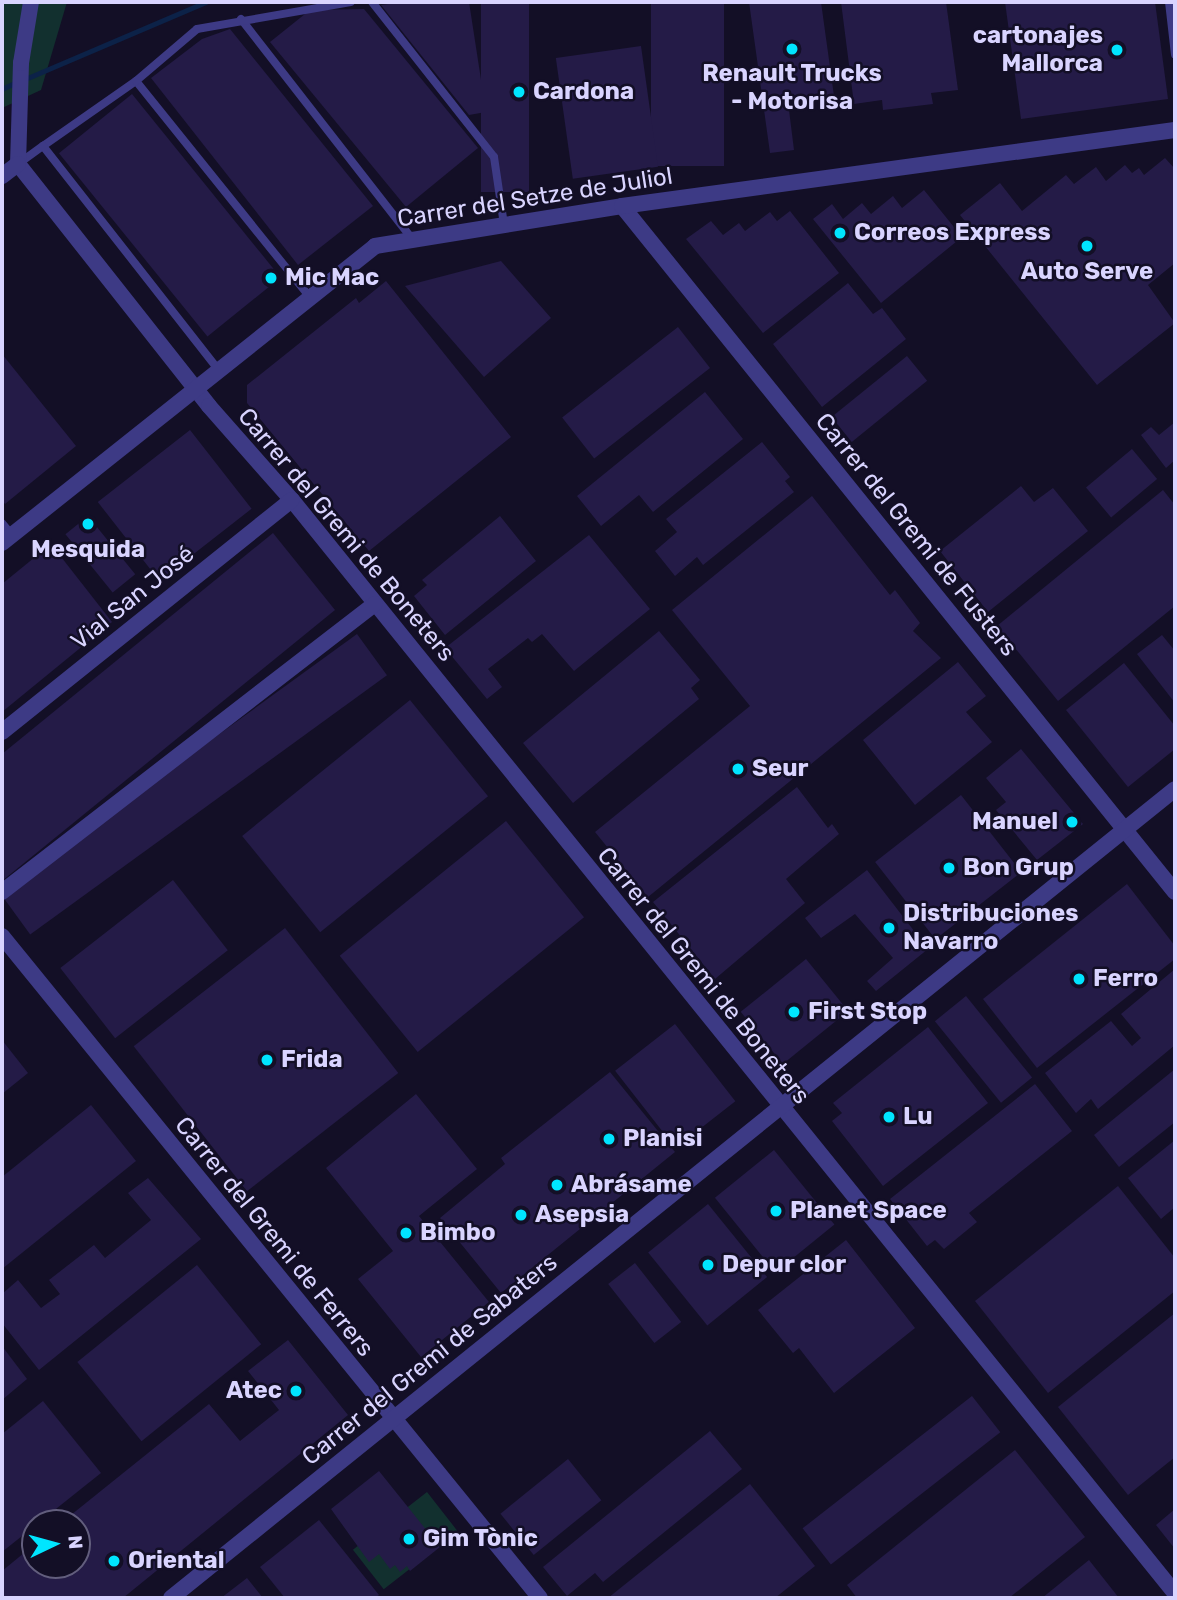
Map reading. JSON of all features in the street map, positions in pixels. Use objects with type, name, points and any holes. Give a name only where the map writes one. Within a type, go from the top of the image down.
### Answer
[{"type":"street","points":[[2,176],[18,164],[21,63],[31,2]]},
{"type":"street","name":"Carrer del Setze de Juliol","points":[[5,534],[375,246],[622,206],[1175,130]]},
{"type":"street","name":"Carrer del Gremi de Boneters","points":[[18,164],[194,388],[292,500],[779,1108],[1175,1593]]},
{"type":"street","name":"Carrer del Gremi de Fusters","points":[[622,206],[1175,892]]},
{"type":"street","name":"Vial San José","points":[[2,732],[292,500]]},
{"type":"street","points":[[2,892],[375,604]]},
{"type":"street","name":"Carrer del Gremi de Sabaters","points":[[171,1598],[1175,789]]},
{"type":"street","name":"Carrer del Gremi de Ferrers","points":[[2,936],[540,1598]]},
{"type":"lane","points":[[18,164],[136,81],[197,29],[351,2]]},
{"type":"lane","points":[[372,2],[494,157],[504,225]]},
{"type":"lane","points":[[1169,2],[1175,55]]},
{"type":"lane","points":[[242,19],[413,240]]},
{"type":"lane","points":[[136,81],[309,296]]},
{"type":"lane","points":[[43,146],[217,368]]},
{"type":"green space","points":[[2,2],[67,2],[41,90],[2,108]]},
{"type":"green space","name":"Gim Tònic","points":[[427,1492],[458,1531],[384,1589],[353,1550]]},
{"type":"building","name":"Cardona","points":[[403,2],[469,2],[486,112],[469,115],[381,5]]},
{"type":"building","name":"Cardona","points":[[481,2],[529,2],[529,192],[481,192]]},
{"type":"building","points":[[651,2],[724,2],[724,166],[651,166]]},
{"type":"building","name":"Renault Trucks - Motorisa","points":[[749,2],[821,2],[834,96],[788,102],[794,150],[770,153]]},
{"type":"building","points":[[841,2],[946,2],[958,90],[931,93],[933,104],[883,110],[882,100],[854,104]]},
{"type":"building","points":[[1005,2],[1155,2],[1168,99],[1021,119]]},
{"type":"building","points":[[364,9],[478,148],[406,207],[270,42],[310,10]]},
{"type":"building","points":[[230,29],[373,206],[298,265],[151,78],[202,39]]},
{"type":"building","points":[[641,46],[658,167],[573,179],[556,58]]},
{"type":"building","points":[[132,94],[281,277],[207,337],[59,153]]},
{"type":"building","points":[[1165,158],[1175,169],[1175,263],[1148,285],[1175,323],[1097,385],[960,215],[1000,183],[1022,211],[1066,175],[1074,184],[1096,167],[1106,181],[1125,165],[1132,173],[1139,168],[1144,175]]},
{"type":"building","points":[[924,190],[962,237],[881,303],[813,219],[832,204],[843,219],[862,203],[871,214],[893,196],[902,208]]},
{"type":"building","points":[[790,211],[839,273],[763,333],[686,239],[711,221],[723,235],[739,223],[745,231],[770,212],[777,221]]},
{"type":"building","points":[[501,261],[551,318],[484,377],[405,286]]},
{"type":"building","points":[[386,281],[511,437],[369,551],[247,403],[247,385],[356,298],[359,303]]},
{"type":"building","points":[[848,283],[873,314],[882,308],[906,339],[822,407],[773,344]]},
{"type":"building","points":[[678,327],[710,368],[594,458],[562,418]]},
{"type":"building","points":[[2,354],[76,446],[5,504],[2,500]]},
{"type":"building","points":[[907,356],[927,381],[852,442],[832,417]]},
{"type":"building","points":[[705,392],[743,439],[653,512],[639,495],[601,526],[577,496]]},
{"type":"building","points":[[1175,422],[1175,460],[1166,468],[1141,435],[1151,427],[1159,435]]},
{"type":"building","points":[[190,430],[252,509],[159,581],[98,502]]},
{"type":"building","points":[[762,442],[790,477],[785,481],[794,492],[703,565],[697,557],[675,576],[655,551],[677,532],[666,519]]},
{"type":"building","points":[[1132,449],[1157,479],[1111,517],[1086,488]]},
{"type":"building","points":[[1021,486],[1034,502],[1053,488],[1088,531],[988,612],[940,551]]},
{"type":"building","points":[[1163,490],[1175,505],[1175,606],[1058,701],[997,626]]},
{"type":"building","points":[[812,496],[890,595],[895,590],[920,623],[913,631],[941,658],[648,897],[595,832],[750,706],[672,610]]},
{"type":"building","points":[[88,516],[135,574],[113,593],[65,534]]},
{"type":"building","points":[[500,516],[536,561],[445,635],[414,596],[427,585],[422,580]]},
{"type":"building","points":[[273,533],[335,610],[2,881],[2,754]]},
{"type":"building","points":[[589,535],[650,609],[574,671],[542,634],[532,642],[528,638],[488,669],[502,687],[487,699],[445,648]]},
{"type":"building","points":[[51,544],[112,622],[2,712],[2,584]]},
{"type":"building","points":[[659,631],[700,680],[691,688],[699,699],[573,803],[523,743]]},
{"type":"building","points":[[357,634],[387,675],[30,934],[2,892]]},
{"type":"building","points":[[1162,635],[1175,651],[1175,703],[1137,654]]},
{"type":"building","points":[[958,662],[986,696],[966,712],[992,742],[915,805],[863,740]]},
{"type":"building","points":[[1124,663],[1175,726],[1175,749],[1128,787],[1066,710]]},
{"type":"building","points":[[410,700],[488,796],[320,932],[242,836]]},
{"type":"building","points":[[1021,749],[1083,824],[1037,860],[996,810],[1006,802],[986,778]]},
{"type":"building","points":[[797,787],[828,828],[832,824],[839,834],[786,879],[805,903],[715,979],[653,902]]},
{"type":"building","name":"Bon Grup","points":[[961,795],[1021,872],[935,939],[875,862]]},
{"type":"building","points":[[506,821],[584,917],[418,1052],[340,956]]},
{"type":"building","name":"Distribuciones Navarro","points":[[867,870],[928,949],[876,991],[867,981],[893,958],[855,914],[821,938],[805,918]]},
{"type":"building","points":[[173,880],[228,950],[115,1038],[60,968]]},
{"type":"building","name":"Ferro","points":[[1127,884],[1175,946],[1175,959],[1037,1068],[983,999]]},
{"type":"building","name":"Frida","points":[[285,928],[398,1073],[247,1191],[134,1046]]},
{"type":"building","name":"First Stop","points":[[806,959],[848,1011],[783,1064],[741,1012]]},
{"type":"building","points":[[1175,969],[1175,1045],[1098,1109],[1091,1099],[1076,1113],[1045,1073],[1111,1021],[1132,1046],[1141,1038],[1121,1014]]},
{"type":"building","points":[[966,996],[1032,1078],[1001,1103],[935,1021]]},
{"type":"building","points":[[675,1024],[735,1101],[675,1148],[615,1071]]},
{"type":"building","name":"Lu","points":[[928,1027],[988,1103],[883,1186],[832,1121],[842,1113],[833,1103]]},
{"type":"building","points":[[2,1040],[28,1073],[2,1094]]},
{"type":"building","points":[[1175,1069],[1175,1122],[1119,1167],[1094,1135]]},
{"type":"building","points":[[610,1072],[675,1152],[501,1293],[440,1218],[505,1164],[501,1158]]},
{"type":"building","points":[[1035,1084],[1072,1131],[969,1213],[977,1222],[944,1249],[935,1240],[927,1246],[890,1199]]},
{"type":"building","name":"Bimbo","points":[[416,1094],[477,1169],[419,1216],[489,1302],[421,1357],[358,1279],[393,1251],[326,1168]]},
{"type":"building","points":[[91,1105],[136,1161],[2,1269],[2,1177]]},
{"type":"building","points":[[1175,1140],[1175,1207],[1161,1219],[1128,1178]]},
{"type":"building","name":"Planet Space","points":[[774,1150],[834,1225],[775,1272],[715,1198]]},
{"type":"building","points":[[148,1178],[201,1239],[39,1370],[2,1323],[2,1294],[18,1280],[41,1308],[60,1294],[49,1280],[94,1245],[105,1258],[151,1220],[128,1193]]},
{"type":"building","points":[[1118,1186],[1175,1258],[1175,1291],[1048,1393],[975,1301]]},
{"type":"building","name":"Depur clor","points":[[708,1204],[767,1277],[707,1326],[648,1252]]},
{"type":"building","points":[[846,1240],[915,1328],[834,1393],[799,1348],[793,1353],[758,1310]]},
{"type":"building","points":[[635,1263],[681,1322],[654,1343],[608,1284]]},
{"type":"building","points":[[197,1265],[261,1344],[142,1441],[77,1362]]},
{"type":"building","points":[[1175,1313],[1175,1457],[1128,1495],[1058,1407]]},
{"type":"building","points":[[288,1340],[348,1415],[123,1598],[2,1598],[2,1571],[21,1555],[21,1579],[91,1579],[91,1509],[78,1509],[209,1404],[240,1441],[279,1410],[248,1371]]},
{"type":"building","points":[[2,1346],[27,1379],[2,1400]]},
{"type":"building","points":[[972,1396],[1000,1432],[831,1565],[803,1528]]},
{"type":"building","points":[[43,1401],[101,1473],[56,1509],[21,1509],[21,1537],[2,1552],[2,1434]]},
{"type":"building","points":[[710,1431],[742,1469],[603,1582],[595,1573],[567,1596],[543,1567]]},
{"type":"building","points":[[1015,1450],[1085,1537],[1009,1598],[857,1598],[847,1585]]},
{"type":"building","points":[[568,1459],[601,1500],[534,1555],[500,1514]]},
{"type":"building","points":[[379,1471],[440,1547],[410,1571],[407,1566],[400,1572],[395,1565],[390,1569],[379,1554],[369,1562],[331,1509]]},
{"type":"building","points":[[750,1484],[815,1566],[775,1598],[608,1598]]},
{"type":"building","points":[[1175,1509],[1175,1549],[1156,1525]]},
{"type":"building","points":[[319,1520],[379,1595],[375,1598],[285,1598],[260,1567]]},
{"type":"building","points":[[1089,1560],[1119,1598],[1042,1598]]},
{"type":"building","points":[[247,1578],[263,1598],[221,1598]]},
{"type":"waterway","points":[[23,80],[206,2]]},
{"type":"waterway","points":[[2,89],[15,83]]},
{"type":"place","name":"Renault Trucks - Motorisa","points":[[792,49]]},
{"type":"place","name":"cartonajes Mallorca","points":[[1117,50]]},
{"type":"place","name":"Cardona","points":[[519,92]]},
{"type":"place","name":"Correos Express","points":[[840,233]]},
{"type":"place","name":"Auto Serve","points":[[1087,246]]},
{"type":"place","name":"Mic Mac","points":[[271,278]]},
{"type":"place","name":"Mesquida","points":[[88,524]]},
{"type":"place","name":"Seur","points":[[738,769]]},
{"type":"place","name":"Manuel","points":[[1072,822]]},
{"type":"place","name":"Bon Grup","points":[[949,868]]},
{"type":"place","name":"Distribuciones Navarro","points":[[889,928]]},
{"type":"place","name":"Ferro","points":[[1079,979]]},
{"type":"place","name":"First Stop","points":[[794,1012]]},
{"type":"place","name":"Frida","points":[[267,1060]]},
{"type":"place","name":"Lu","points":[[889,1117]]},
{"type":"place","name":"Planisi","points":[[609,1139]]},
{"type":"place","name":"Abrásame","points":[[557,1185]]},
{"type":"place","name":"Planet Space","points":[[776,1211]]},
{"type":"place","name":"Asepsia","points":[[521,1215]]},
{"type":"place","name":"Bimbo","points":[[406,1233]]},
{"type":"place","name":"Depur clor","points":[[708,1265]]},
{"type":"place","name":"Atec","points":[[296,1391]]},
{"type":"place","name":"Gim Tònic","points":[[409,1539]]},
{"type":"place","name":"Oriental","points":[[114,1561]]}]
